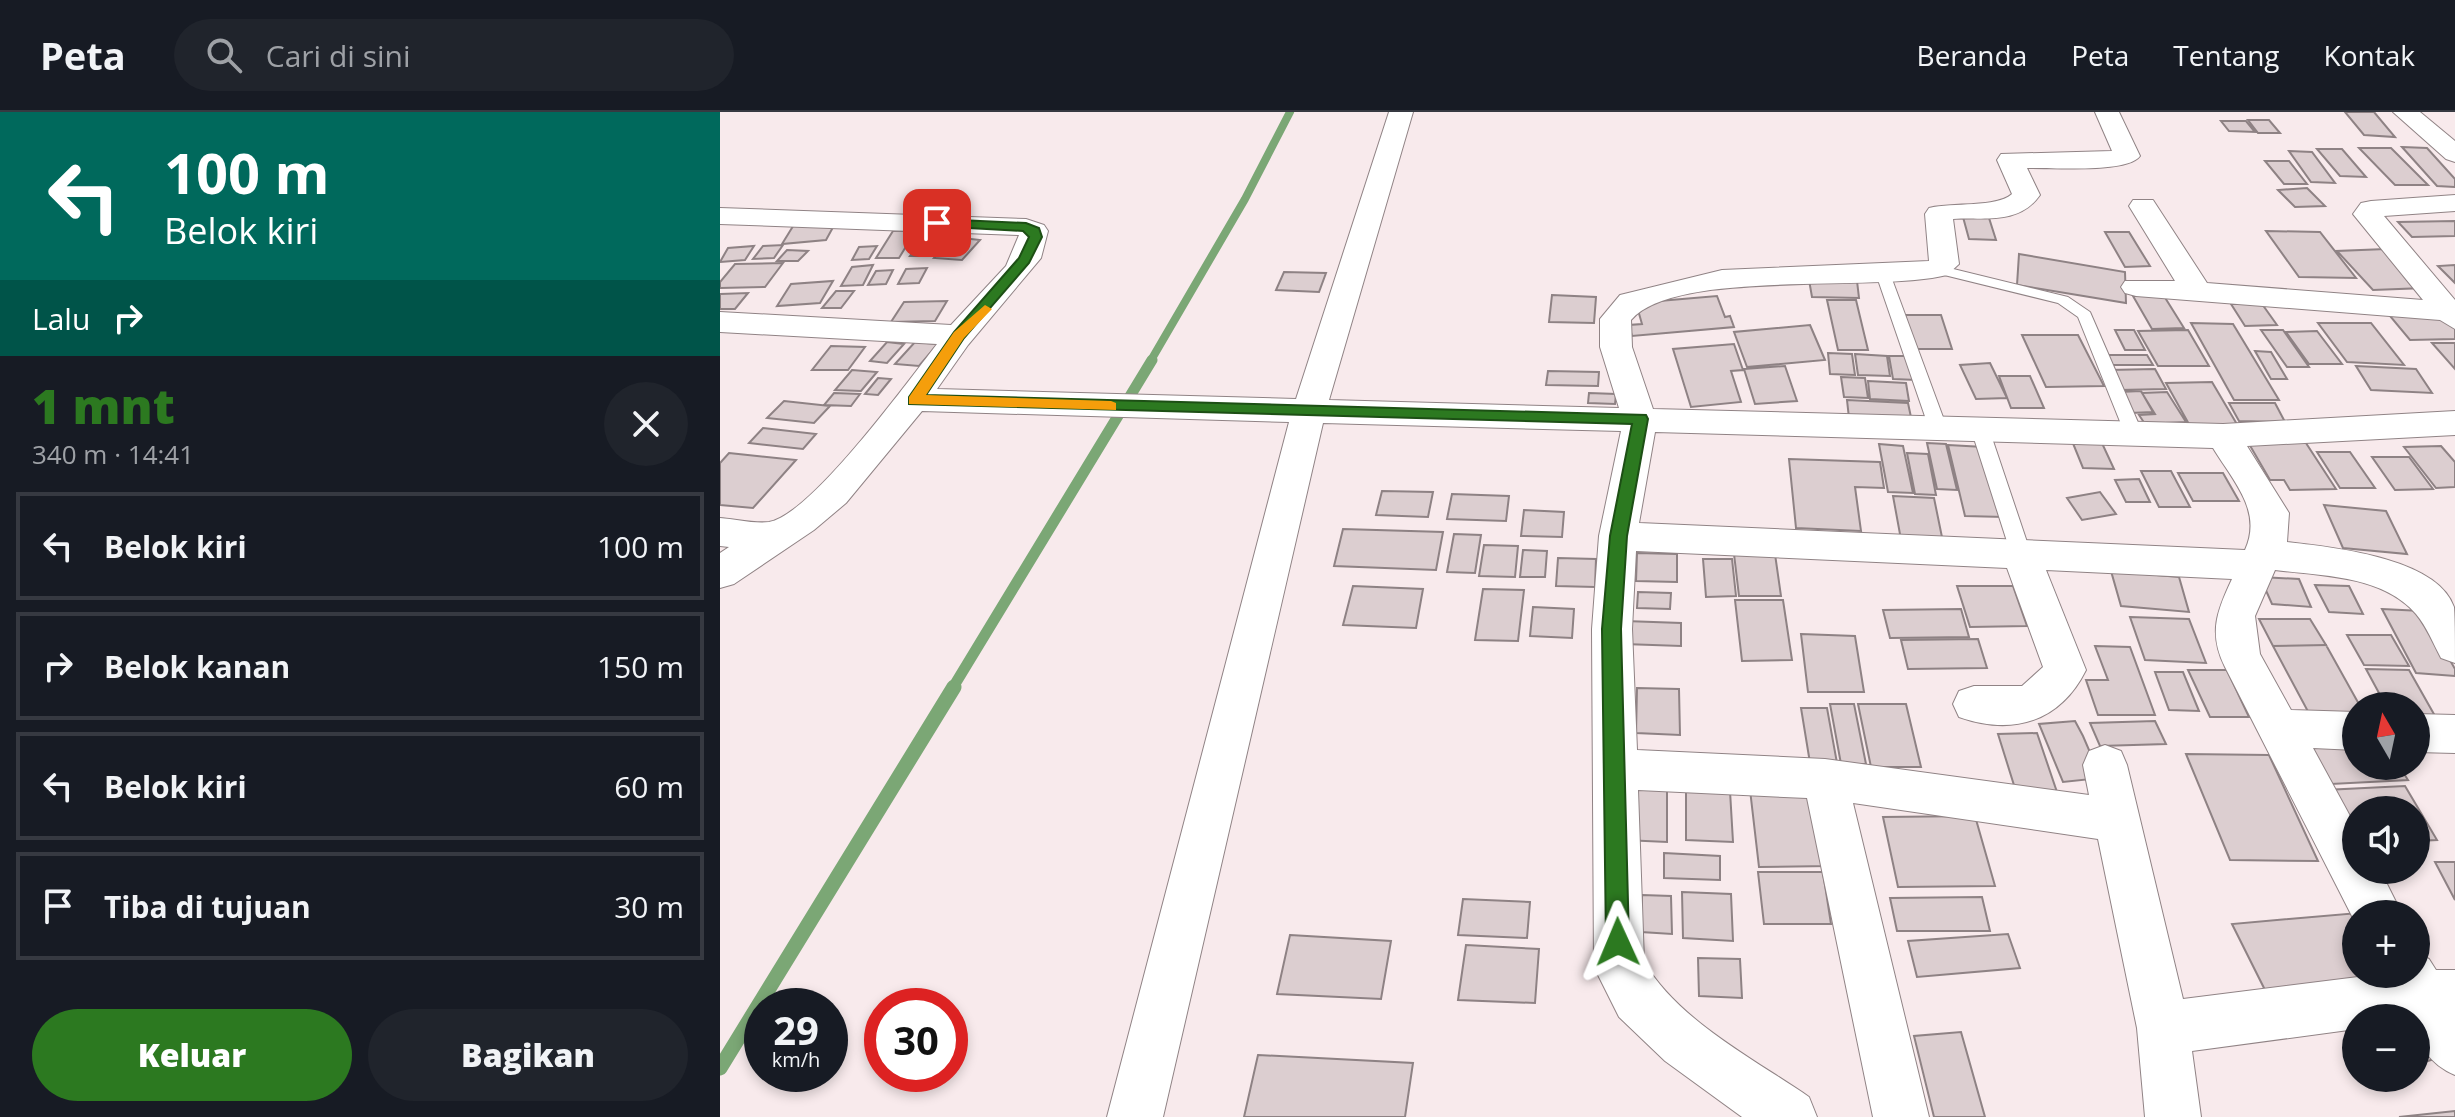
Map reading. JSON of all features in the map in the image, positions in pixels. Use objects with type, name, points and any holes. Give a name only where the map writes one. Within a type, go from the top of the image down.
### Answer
[{"type":"street","points":[[1135,1117],[1309,410],[1401,112]]},
{"type":"street","points":[[1789,1117],[1684,1042],[1637,999],[1619,967],[1612,629],[1618,536],[1640,419],[1616,347],[1615,319],[1631,301],[1722,279],[1937,269],[1944,264],[1939,214],[1949,210],[2004,209],[2026,195],[2010,160],[2119,159],[2127,156],[2107,112]]},
{"type":"street","points":[[2405,112],[2455,154]]},
{"type":"street","points":[[2453,315],[2367,214],[2371,209],[2455,203]]},
{"type":"street","points":[[2143,206],[2197,292]]},
{"type":"street","points":[[720,216],[1026,227],[1034,231],[1025,260],[959,335],[915,400],[839,488],[810,514],[772,536],[720,573]]},
{"type":"street","points":[[2136,287],[2453,315]]},
{"type":"street","points":[[720,322],[959,335]]},
{"type":"street","points":[[915,400],[1075,407],[1309,410],[2223,436],[2455,423]]},
{"type":"street","points":[[2223,436],[2271,513],[2270,537],[2235,616],[2240,655],[2370,900]]},
{"type":"street","points":[[720,532],[772,536]]},
{"type":"street","points":[[1618,536],[2021,554],[2260,560],[2348,567],[2401,581],[2429,602],[2455,646]]},
{"type":"street","points":[[1974,704],[2016,707],[2036,702],[2049,694],[2065,670],[2021,554]]},
{"type":"street","points":[[2279,728],[2342,730]]},
{"type":"street","points":[[2430,733],[2455,734]]},
{"type":"street","points":[[2105,765],[2114,820],[2163,1028],[2173,1117]]},
{"type":"street","points":[[1614,769],[1825,779],[2114,820]]},
{"type":"street","points":[[1825,779],[1901,1117]]},
{"type":"street","points":[[2163,1028],[2428,988],[2455,1048]]},
{"type":"lane","points":[[1937,269],[2063,300],[2077,307],[2085,315],[2134,434]]},
{"type":"lane","points":[[1882,271],[1938,428]]},
{"type":"lane","points":[[1980,429],[2021,554]]},
{"type":"building","points":[[2345,112],[2374,112],[2395,137],[2364,135]]},
{"type":"building","points":[[2248,120],[2269,120],[2280,133],[2258,133]]},
{"type":"building","points":[[2221,121],[2246,121],[2255,132],[2229,131]]},
{"type":"building","points":[[2402,147],[2427,148],[2455,179],[2455,187],[2437,186]]},
{"type":"building","points":[[2359,148],[2391,148],[2428,185],[2395,185]]},
{"type":"building","points":[[2317,149],[2342,149],[2366,177],[2340,176]]},
{"type":"building","points":[[2289,151],[2312,152],[2335,183],[2311,182]]},
{"type":"building","points":[[2265,161],[2289,161],[2307,184],[2284,184]]},
{"type":"building","points":[[2307,188],[2325,206],[2295,207],[2278,190]]},
{"type":"building","points":[[1963,217],[1989,218],[1996,240],[1969,239]]},
{"type":"building","points":[[837,220],[826,240],[782,244],[795,223]]},
{"type":"building","points":[[2455,221],[2455,236],[2412,237],[2398,222]]},
{"type":"building","points":[[916,230],[899,258],[876,258],[893,231]]},
{"type":"building","points":[[2266,231],[2320,232],[2356,278],[2299,277]]},
{"type":"building","points":[[2105,232],[2129,232],[2150,266],[2125,267]]},
{"type":"building","points":[[953,237],[980,240],[962,260],[934,258]]},
{"type":"building","points":[[921,241],[935,241],[924,256],[910,256]]},
{"type":"building","points":[[783,245],[774,258],[753,259],[763,246]]},
{"type":"building","points":[[754,246],[745,260],[720,262],[728,248]]},
{"type":"building","points":[[877,246],[869,259],[852,260],[859,247]]},
{"type":"building","points":[[2386,249],[2424,288],[2373,290],[2337,251]]},
{"type":"building","points":[[787,250],[808,251],[798,261],[777,261]]},
{"type":"building","points":[[2019,254],[2125,272],[2126,303],[2017,285]]},
{"type":"building","points":[[783,263],[765,287],[720,288],[720,282],[735,264]]},
{"type":"building","points":[[873,265],[863,285],[841,286],[852,267]]},
{"type":"building","points":[[2455,265],[2455,283],[2438,266]]},
{"type":"building","points":[[927,268],[919,283],[898,284],[906,269]]},
{"type":"building","points":[[893,270],[886,284],[868,285],[876,271]]},
{"type":"building","points":[[1284,272],[1326,273],[1319,292],[1276,290]]},
{"type":"building","points":[[1809,280],[1857,281],[1859,298],[1812,297]]},
{"type":"building","points":[[833,281],[820,303],[777,306],[791,284]]},
{"type":"building","points":[[836,291],[854,291],[841,308],[822,308]]},
{"type":"building","points":[[748,293],[735,309],[720,309],[720,294]]},
{"type":"building","points":[[1552,295],[1596,297],[1594,323],[1549,322]]},
{"type":"building","points":[[1717,296],[1725,317],[1730,316],[1734,327],[1632,336],[1629,325],[1642,324],[1636,303]]},
{"type":"building","points":[[2133,296],[2164,296],[2184,328],[2152,329]]},
{"type":"building","points":[[1827,300],[1856,300],[1868,350],[1838,350]]},
{"type":"building","points":[[947,301],[935,321],[891,322],[904,302]]},
{"type":"building","points":[[2231,304],[2262,304],[2277,325],[2245,326]]},
{"type":"building","points":[[1905,315],[1941,315],[1952,349],[1915,349]]},
{"type":"building","points":[[2445,315],[2455,326],[2455,339],[2410,340],[2390,316]]},
{"type":"building","points":[[2191,323],[2233,324],[2279,400],[2234,400]]},
{"type":"building","points":[[2318,323],[2371,323],[2404,365],[2347,362]]},
{"type":"building","points":[[1810,325],[1825,360],[1747,367],[1734,332]]},
{"type":"building","points":[[2115,330],[2134,330],[2145,350],[2125,350]]},
{"type":"building","points":[[2188,330],[2209,366],[2158,366],[2138,331]]},
{"type":"building","points":[[2261,330],[2283,330],[2309,367],[2287,367]]},
{"type":"building","points":[[2317,331],[2342,364],[2309,364],[2286,332]]},
{"type":"building","points":[[2022,335],[2078,335],[2104,386],[2046,387]]},
{"type":"building","points":[[887,342],[904,344],[887,363],[870,361]]},
{"type":"building","points":[[915,342],[938,344],[919,366],[895,364]]},
{"type":"building","points":[[2432,343],[2455,343],[2455,369]]},
{"type":"building","points":[[1734,344],[1743,370],[1731,371],[1741,402],[1691,407],[1673,349]]},
{"type":"building","points":[[831,346],[865,347],[848,370],[812,370]]},
{"type":"building","points":[[2255,351],[2271,352],[2287,379],[2271,379]]},
{"type":"building","points":[[1828,353],[1852,354],[1855,375],[1830,374]]},
{"type":"building","points":[[1855,354],[1887,356],[1890,376],[1858,375]]},
{"type":"building","points":[[2104,355],[2147,355],[2153,365],[2109,365]]},
{"type":"building","points":[[1889,356],[1911,356],[1917,380],[1893,379]]},
{"type":"building","points":[[1990,363],[2007,398],[1976,399],[1960,365]]},
{"type":"building","points":[[1785,366],[1797,401],[1755,404],[1744,369]]},
{"type":"building","points":[[2356,366],[2416,369],[2432,393],[2371,390]]},
{"type":"building","points":[[2155,369],[2166,389],[2119,390],[2109,370]]},
{"type":"building","points":[[852,370],[877,372],[861,391],[835,390]]},
{"type":"building","points":[[1548,371],[1599,372],[1598,386],[1546,385]]},
{"type":"building","points":[[1999,376],[2030,376],[2044,408],[2011,408]]},
{"type":"building","points":[[1841,377],[1865,378],[1868,398],[1844,397]]},
{"type":"building","points":[[878,378],[891,379],[878,395],[865,394]]},
{"type":"building","points":[[1868,381],[1906,383],[1909,401],[1870,399]]},
{"type":"building","points":[[2212,382],[2238,426],[2190,426],[2166,383]]},
{"type":"building","points":[[2141,391],[2153,412],[2130,413],[2119,392]]},
{"type":"building","points":[[2167,392],[2186,422],[2145,424],[2139,415],[2155,414],[2142,393]]},
{"type":"building","points":[[834,393],[860,394],[851,406],[824,405]]},
{"type":"building","points":[[1589,393],[1616,394],[1615,404],[1588,403]]},
{"type":"building","points":[[1847,400],[1908,403],[1912,422],[1849,418]]},
{"type":"building","points":[[784,401],[830,406],[814,423],[767,418]]},
{"type":"building","points":[[2229,403],[2275,403],[2285,422],[2239,421]]},
{"type":"building","points":[[763,428],[816,434],[803,449],[749,443]]},
{"type":"building","points":[[2245,437],[2302,437],[2336,489],[2290,490],[2284,480],[2270,480]]},
{"type":"building","points":[[2072,441],[2101,441],[2114,469],[2083,468]]},
{"type":"building","points":[[1927,443],[1946,444],[1957,490],[1937,489]]},
{"type":"building","points":[[1879,444],[1903,446],[1913,493],[1888,492]]},
{"type":"building","points":[[1948,445],[1984,447],[2004,517],[1965,516]]},
{"type":"building","points":[[2441,446],[2455,462],[2455,487],[2436,488],[2404,447]]},
{"type":"building","points":[[2317,452],[2350,452],[2375,488],[2340,488]]},
{"type":"building","points":[[729,453],[796,460],[753,508],[720,505],[720,463]]},
{"type":"building","points":[[1907,453],[1928,454],[1936,495],[1915,494]]},
{"type":"building","points":[[2372,457],[2409,457],[2433,489],[2395,490]]},
{"type":"building","points":[[1789,459],[1880,462],[1884,488],[1855,487],[1861,531],[1796,528]]},
{"type":"building","points":[[2141,471],[2171,471],[2190,507],[2159,507]]},
{"type":"building","points":[[2178,473],[2223,473],[2239,501],[2193,501]]},
{"type":"building","points":[[2139,479],[2150,502],[2126,502],[2115,480]]},
{"type":"building","points":[[1382,491],[1433,492],[1428,517],[1376,515]]},
{"type":"building","points":[[2100,492],[2116,514],[2082,520],[2067,498]]},
{"type":"building","points":[[1452,494],[1509,496],[1506,521],[1447,519]]},
{"type":"building","points":[[1893,496],[1934,498],[1944,547],[1902,545]]},
{"type":"building","points":[[2324,505],[2386,511],[2407,554],[2343,548]]},
{"type":"building","points":[[1524,510],[1564,512],[1562,537],[1521,536]]},
{"type":"building","points":[[1343,529],[1443,532],[1436,570],[1334,566]]},
{"type":"building","points":[[1454,534],[1481,535],[1475,573],[1447,572]]},
{"type":"building","points":[[1484,545],[1518,546],[1515,577],[1479,576]]},
{"type":"building","points":[[1523,550],[1547,551],[1545,577],[1520,577]]},
{"type":"building","points":[[1637,553],[1677,554],[1677,582],[1636,581]]},
{"type":"building","points":[[1734,554],[1775,554],[1781,596],[1739,596]]},
{"type":"building","points":[[1558,558],[1596,559],[1595,587],[1556,586]]},
{"type":"building","points":[[1703,559],[1732,559],[1736,596],[1706,597]]},
{"type":"building","points":[[2111,571],[2179,577],[2189,612],[2121,606]]},
{"type":"building","points":[[2260,577],[2299,579],[2311,607],[2272,604]]},
{"type":"building","points":[[2315,585],[2349,586],[2363,614],[2329,612]]},
{"type":"building","points":[[1353,586],[1423,589],[1416,628],[1343,625]]},
{"type":"building","points":[[1957,586],[2013,586],[2027,626],[1970,627]]},
{"type":"building","points":[[1483,589],[1524,590],[1518,641],[1475,640]]},
{"type":"building","points":[[1638,592],[1671,593],[1670,609],[1637,608]]},
{"type":"building","points":[[1735,600],[1783,600],[1792,660],[1742,661]]},
{"type":"building","points":[[1533,607],[1574,609],[1572,638],[1530,636]]},
{"type":"building","points":[[1961,609],[1969,637],[1890,638],[1883,610]]},
{"type":"building","points":[[2382,609],[2422,611],[2455,669],[2455,676],[2416,673]]},
{"type":"building","points":[[2130,617],[2189,619],[2206,663],[2145,660]]},
{"type":"building","points":[[2259,619],[2310,619],[2326,645],[2273,646]]},
{"type":"building","points":[[1625,621],[1681,623],[1681,646],[1624,644]]},
{"type":"building","points":[[1801,634],[1855,636],[1864,692],[1808,692]]},
{"type":"building","points":[[2347,635],[2391,635],[2409,666],[2364,665]]},
{"type":"building","points":[[1978,639],[1987,668],[1908,669],[1901,640]]},
{"type":"building","points":[[2326,645],[2352,692],[2342,692],[2342,718],[2312,719],[2273,646]]},
{"type":"building","points":[[2095,646],[2130,647],[2155,715],[2098,715],[2086,680],[2108,680]]},
{"type":"building","points":[[2366,669],[2409,670],[2421,692],[2378,692]]},
{"type":"building","points":[[2188,670],[2227,670],[2249,717],[2210,717]]},
{"type":"building","points":[[2155,672],[2183,672],[2199,711],[2169,710]]},
{"type":"building","points":[[1637,688],[1679,689],[1680,735],[1636,733]]},
{"type":"building","points":[[1830,704],[1854,704],[1866,764],[1841,764]]},
{"type":"building","points":[[1858,704],[1906,704],[1921,767],[1871,767]]},
{"type":"building","points":[[1801,708],[1827,708],[1837,763],[1810,763]]},
{"type":"building","points":[[2075,721],[2101,778],[2063,782],[2039,724]]},
{"type":"building","points":[[2155,721],[2166,744],[2100,746],[2090,723]]},
{"type":"building","points":[[2037,733],[2059,798],[2018,798],[1998,734]]},
{"type":"building","points":[[2342,745],[2342,780],[2408,780],[2331,784],[2309,746]]},
{"type":"building","points":[[2186,754],[2269,755],[2318,861],[2230,860]]},
{"type":"building","points":[[1815,780],[1829,866],[1759,867],[1749,781]]},
{"type":"building","points":[[2405,786],[2411,796],[2342,796],[2342,819],[2325,790]]},
{"type":"building","points":[[1626,788],[1667,790],[1667,842],[1624,840]]},
{"type":"building","points":[[1686,789],[1730,791],[1733,842],[1686,840]]},
{"type":"building","points":[[1975,816],[1995,886],[1898,887],[1883,817]]},
{"type":"building","points":[[2430,828],[2437,840],[2430,840]]},
{"type":"building","points":[[1664,853],[1720,856],[1720,880],[1664,878]]},
{"type":"building","points":[[2435,862],[2455,862],[2455,900]]},
{"type":"building","points":[[1758,872],[1823,872],[1831,924],[1764,924]]},
{"type":"building","points":[[1682,892],[1731,894],[1733,941],[1683,938]]},
{"type":"building","points":[[1642,895],[1671,896],[1672,934],[1641,932]]},
{"type":"building","points":[[1982,897],[1990,931],[1897,931],[1890,898]]},
{"type":"building","points":[[1463,899],[1530,902],[1527,938],[1458,935]]},
{"type":"building","points":[[2342,914],[2342,984],[2269,998],[2232,924]]},
{"type":"building","points":[[2008,934],[2020,968],[1917,977],[1908,941]]},
{"type":"building","points":[[1290,935],[1391,941],[1381,999],[1277,994]]},
{"type":"building","points":[[1466,945],[1539,949],[1535,1003],[1458,1000]]},
{"type":"building","points":[[1698,958],[1740,959],[1742,998],[1699,996]]},
{"type":"building","points":[[1961,1032],[1985,1117],[1934,1117],[1914,1036]]},
{"type":"building","points":[[1258,1055],[1413,1063],[1405,1117],[1244,1117]]},
{"type":"building","points":[[2455,1111],[2455,1117],[2399,1117]]},
{"type":"waterway","points":[[1150,362],[1245,199],[1290,112]]},
{"type":"waterway","points":[[952,689],[1152,360]]},
{"type":"waterway","points":[[720,1068],[954,687]]},
{"type":"slow traffic","points":[[985,309],[959,335],[915,400],[1111,407]]},
{"type":"route","points":[[937,223],[1026,227],[1034,231],[1035,237],[1025,260],[981,314],[959,335],[915,400],[1075,407],[1255,408],[1640,419],[1618,536],[1612,629],[1618,942]]}]
